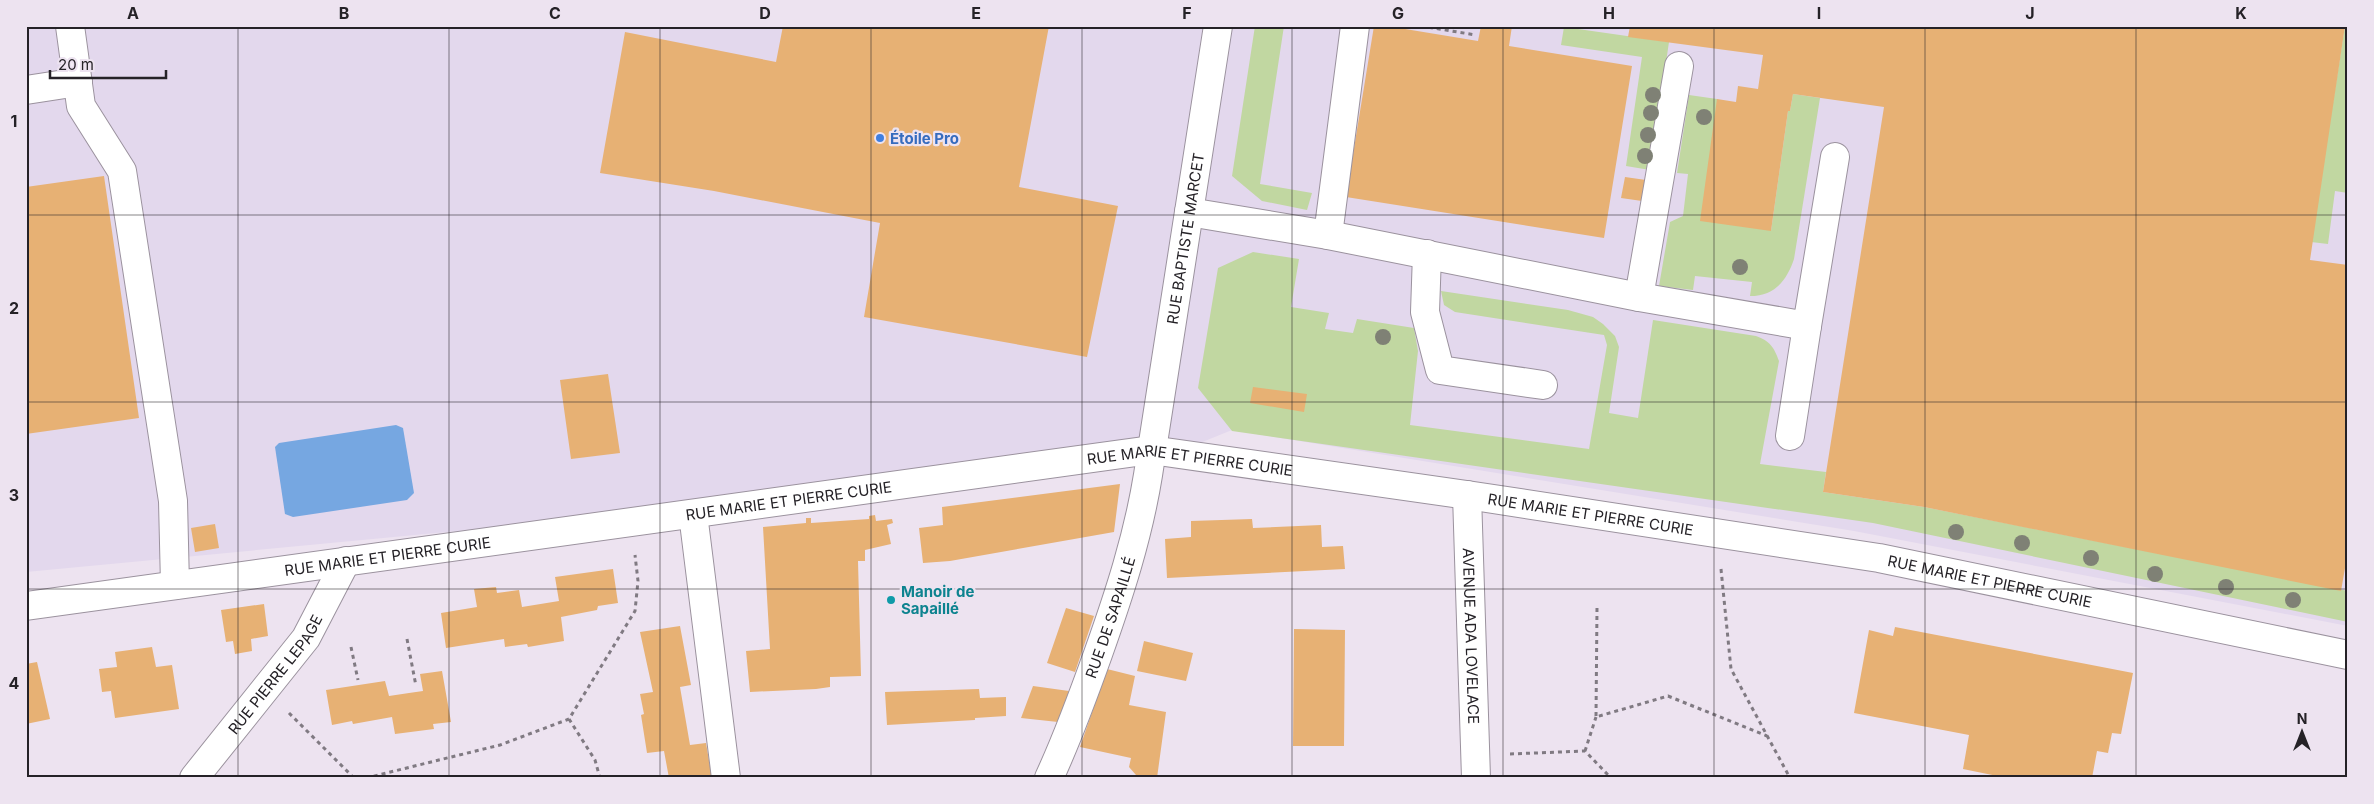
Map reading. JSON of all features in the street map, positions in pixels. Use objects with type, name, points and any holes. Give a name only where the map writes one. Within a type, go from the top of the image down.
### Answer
[{"type":"street","points":[[70,26],[81,106],[122,172],[173,501],[175,585]]},
{"type":"street","name":"RUE BAPTISTE MARCET","points":[[1151,450],[1218,26]]},
{"type":"street","points":[[1328,235],[1355,26]]},
{"type":"street","points":[[1639,297],[1679,66]]},
{"type":"street","points":[[26,90],[78,82]]},
{"type":"street","points":[[1790,436],[1836,157]]},
{"type":"street","points":[[1189,212],[1328,235],[1639,297],[1807,326]]},
{"type":"street","points":[[1427,254],[1425,312],[1440,370],[1543,385]]},
{"type":"street","name":"RUE MARIE ET PIERRE CURIE","points":[[26,606],[1151,450],[1467,495],[1879,558],[2348,655]]},
{"type":"street","name":"RUE DE SAPAILLÉ","points":[[1048,778],[1070,733],[1119,594],[1138,528],[1151,450]]},
{"type":"street","name":"AVENUE ADA LOVELACE","points":[[1467,495],[1475,766]]},
{"type":"street","points":[[693,514],[726,778]]},
{"type":"street","name":"RUE PIERRE LEPAGE","points":[[194,778],[306,638],[346,561]]},
{"type":"path","points":[[1422,26],[1476,35]]},
{"type":"path","points":[[366,778],[500,745],[569,719],[636,611],[638,581],[631,522]]},
{"type":"path","points":[[1721,566],[1731,669],[1790,778]]},
{"type":"path","points":[[1585,751],[1596,717],[1597,608]]},
{"type":"path","points":[[407,639],[416,686]]},
{"type":"path","points":[[351,647],[358,680]]},
{"type":"path","points":[[264,689],[354,778]]},
{"type":"path","points":[[1596,717],[1668,696],[1767,736]]},
{"type":"path","points":[[569,719],[595,760],[600,778]]},
{"type":"path","points":[[1475,766],[1585,751]]},
{"type":"path","points":[[1585,751],[1611,778]]},
{"type":"shaded area","points":[[26,26],[2348,26],[2348,626],[1854,531],[1232,430],[1143,466],[26,572]]},
{"type":"green space","points":[[1255,26],[1284,26],[1260,184],[1312,193],[1307,210],[1262,201],[1232,176]]},
{"type":"green space","points":[[2345,26],[2348,26],[2348,193],[2335,191],[2328,244],[2311,242]]},
{"type":"green space","points":[[1564,27],[1669,42],[1650,170],[1626,166],[1642,57],[1561,45]]},
{"type":"green space","points":[[1793,94],[1820,98],[1794,259],[1784,280],[1773,290],[1750,296],[1752,282],[1695,276],[1693,290],[1659,286],[1670,222],[1683,216],[1688,174],[1677,173],[1689,95],[1717,99],[1771,231],[1788,111],[1790,111]]},
{"type":"green space","points":[[1253,252],[1299,259],[1291,307],[1329,313],[1325,329],[1353,333],[1357,319],[1414,328],[1418,351],[1410,425],[1589,449],[1607,345],[1604,335],[1455,312],[1444,305],[1441,291],[1568,310],[1593,317],[1615,336],[1619,347],[1609,413],[1638,418],[1653,320],[1756,336],[1771,345],[1779,361],[1760,464],[1826,472],[1823,492],[1924,507],[2348,591],[2348,622],[1873,523],[1232,431],[1198,388],[1218,268]]},
{"type":"water","points":[[396,425],[403,428],[414,493],[407,500],[293,517],[285,514],[275,447],[279,443]]},
{"type":"building","points":[[783,26],[1049,26],[1019,187],[1118,206],[1087,357],[864,317],[880,223],[714,191],[600,173],[625,32],[776,62]]},
{"type":"building","points":[[1374,26],[1387,26],[1478,41],[1481,26],[1512,26],[1509,46],[1632,66],[1604,238],[1346,197]]},
{"type":"building","points":[[1630,26],[2345,26],[2310,260],[2348,265],[2348,551],[2341,591],[1924,507],[1823,492],[1884,107],[1793,94],[1790,111],[1788,111],[1771,231],[1700,221],[1717,99],[1736,102],[1738,86],[1758,89],[1763,55],[1628,37]]},
{"type":"building","points":[[104,176],[139,418],[26,434],[26,187]]},
{"type":"building","points":[[1625,177],[1646,180],[1642,201],[1621,198]]},
{"type":"building","points":[[608,374],[620,453],[571,459],[560,380]]},
{"type":"building","points":[[1253,387],[1307,394],[1304,412],[1250,403]]},
{"type":"building","points":[[1120,484],[1114,532],[950,561],[923,563],[919,528],[943,525],[942,507]]},
{"type":"building","points":[[875,515],[876,521],[892,519],[893,523],[887,525],[891,544],[865,550],[865,561],[858,561],[861,676],[830,677],[830,687],[750,692],[746,651],[770,649],[763,527],[806,523],[806,518],[811,518],[811,523],[869,519],[869,516]]},
{"type":"building","points":[[1252,519],[1253,528],[1321,525],[1322,547],[1343,546],[1345,569],[1167,578],[1165,539],[1191,537],[1191,521]]},
{"type":"building","points":[[215,524],[219,548],[195,552],[191,528]]},
{"type":"building","points":[[613,569],[618,603],[598,606],[597,610],[561,617],[564,641],[528,647],[527,644],[505,647],[504,639],[446,648],[441,613],[477,607],[474,589],[496,587],[497,593],[519,590],[522,607],[559,601],[555,577]]},
{"type":"building","points":[[264,604],[268,636],[251,639],[252,651],[235,654],[233,641],[226,642],[221,610]]},
{"type":"building","points":[[1066,608],[1094,616],[1075,672],[1047,663]]},
{"type":"building","points":[[680,626],[691,685],[680,687],[690,745],[706,743],[712,778],[669,778],[664,751],[647,753],[641,715],[644,714],[640,694],[653,692],[640,632]]},
{"type":"building","points":[[1895,627],[2133,673],[2121,734],[2112,733],[2108,753],[2097,751],[2092,778],[2007,778],[1963,769],[1969,735],[1854,713],[1869,630],[1893,636]]},
{"type":"building","points":[[1294,629],[1345,630],[1344,746],[1293,746]]},
{"type":"building","points":[[1144,641],[1193,653],[1186,681],[1137,671]]},
{"type":"building","points":[[152,647],[156,667],[172,665],[179,709],[115,718],[111,691],[102,692],[99,669],[117,667],[115,652]]},
{"type":"building","points":[[37,662],[50,719],[26,724],[26,664]]},
{"type":"building","points":[[1107,669],[1135,676],[1129,705],[1166,712],[1157,778],[1141,778],[1136,775],[1129,767],[1131,758],[1080,747]]},
{"type":"building","points":[[442,671],[451,722],[433,724],[434,729],[395,734],[392,717],[353,724],[352,721],[332,725],[326,690],[385,681],[389,696],[423,691],[420,674]]},
{"type":"building","points":[[1033,686],[1069,691],[1058,722],[1021,718]]},
{"type":"building","points":[[979,689],[980,698],[1006,697],[1006,716],[975,718],[975,720],[887,725],[885,692]]},
{"type":"place","name":"Étoile Pro","points":[[880,138]]},
{"type":"place","name":"Manoir de Sapaillé","points":[[891,600]]}]
